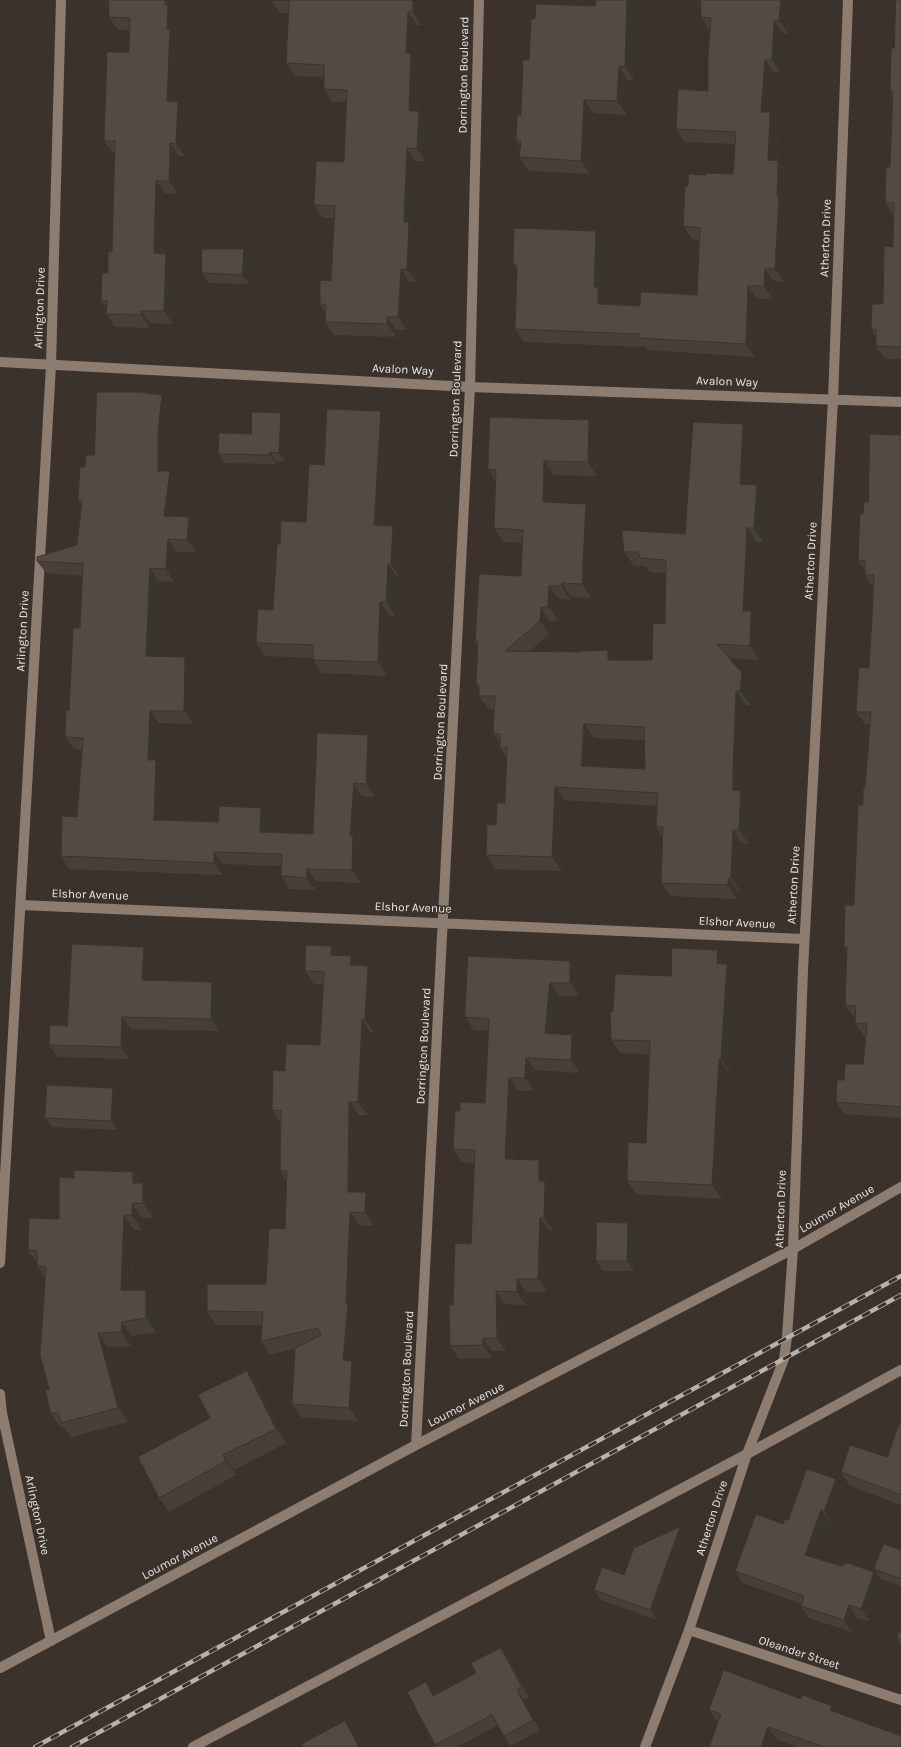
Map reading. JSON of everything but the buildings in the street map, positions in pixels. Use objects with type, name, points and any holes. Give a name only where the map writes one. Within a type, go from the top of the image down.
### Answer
[{"type":"street","name":"Arlington Drive","points":[[0,1263],[51,365],[61,0]]},
{"type":"street","name":"Dorrington Boulevard","points":[[416,1445],[444,922],[470,387],[479,0]]},
{"type":"street","name":"Atherton Drive","points":[[645,1747],[689,1630],[747,1454],[784,1359],[793,1249],[804,939],[833,399],[848,0]]},
{"type":"street","name":"Avalon Way","points":[[0,362],[470,387],[901,402]]},
{"type":"street","name":"Elshor Avenue","points":[[21,905],[444,922],[804,939]]},
{"type":"street","name":"Loumor Avenue","points":[[0,1668],[416,1445],[793,1249],[901,1187]]},
{"type":"street","points":[[193,1747],[747,1454],[901,1370]]},
{"type":"street","name":"Arlington Drive","points":[[0,1394],[2,1413],[51,1641]]},
{"type":"street","name":"Oleander Street","points":[[689,1630],[901,1700]]},
{"type":"railway","points":[[35,1747],[901,1276]]},
{"type":"railway","points":[[72,1747],[901,1295]]}]
